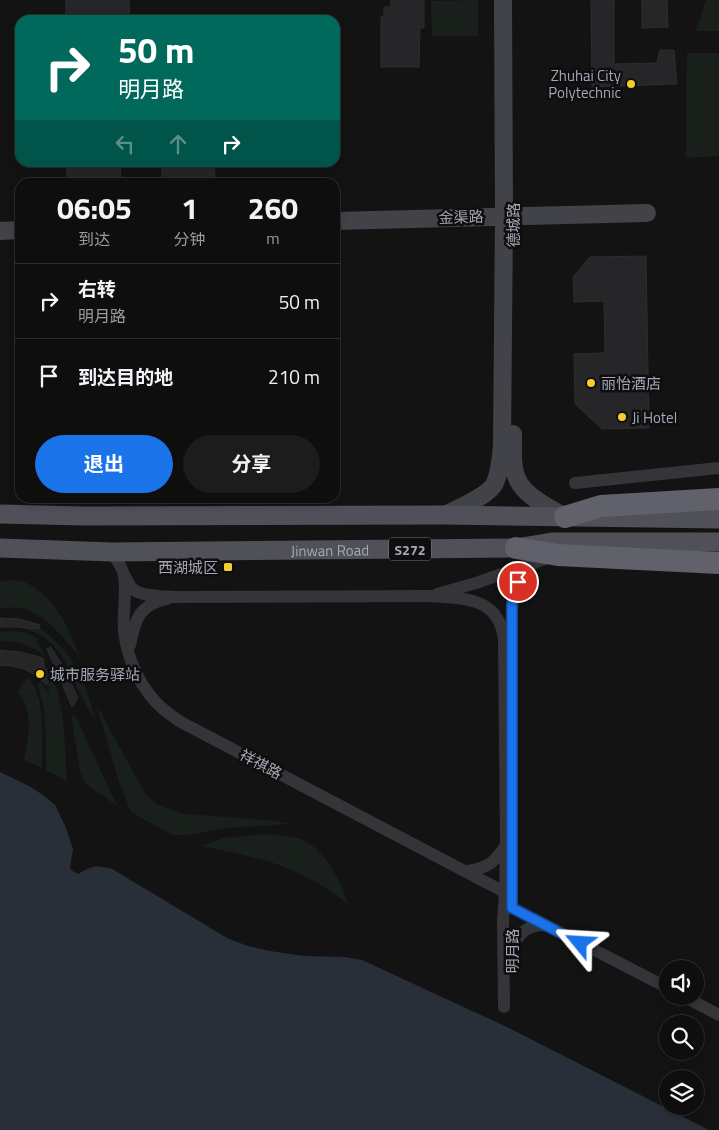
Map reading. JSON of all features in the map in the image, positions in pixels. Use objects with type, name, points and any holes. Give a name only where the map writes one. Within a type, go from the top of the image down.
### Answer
[{"type":"highway","points":[[565,517],[601,506],[719,499]]},
{"type":"highway","points":[[516,548],[558,555],[719,562]]},
{"type":"main road","points":[[0,514],[84,516],[445,515],[719,519]]},
{"type":"main road","name":"Jinwan Road","points":[[0,548],[112,552],[516,548],[552,542],[719,542]]},
{"type":"street","name":"德城路","points":[[503,0],[508,216]]},
{"type":"street","name":"德城路","points":[[507,448],[508,216],[513,0]]},
{"type":"street","name":"金渠路","points":[[340,221],[647,213]]},
{"type":"street","points":[[0,230],[15,230]]},
{"type":"street","points":[[445,515],[477,499],[494,485],[507,448]]},
{"type":"street","points":[[507,448],[520,484],[538,501],[565,517]]},
{"type":"street","points":[[575,483],[719,468]]},
{"type":"street","name":"祥祺路","points":[[112,552],[123,573],[125,592],[124,630],[128,652],[135,671],[163,709],[179,721],[468,871],[545,925],[659,983]]},
{"type":"street","points":[[123,573],[135,592],[174,597],[430,596],[476,583],[558,555]]},
{"type":"street","name":"明月路","points":[[430,596],[480,603],[491,610],[499,620],[504,640],[506,845],[508,900],[512,945],[508,1009],[503,921],[508,900],[512,604],[518,582],[524,572],[534,563]]},
{"type":"street","points":[[128,652],[134,625],[139,614],[148,606],[160,600],[174,597]]},
{"type":"street","points":[[468,871],[478,870],[489,865],[498,858],[506,845]]},
{"type":"street","points":[[512,945],[526,929],[535,925],[545,925]]},
{"type":"street","points":[[700,1005],[719,1015]]},
{"type":"shaded area","points":[[478,0],[478,36],[432,36],[431,1]]},
{"type":"shaded area","points":[[706,0],[719,0],[719,31],[696,31]]},
{"type":"shaded area","points":[[687,53],[719,53],[719,156],[686,158]]},
{"type":"shaded area","points":[[12,580],[30,585],[50,601],[72,636],[79,656],[56,630],[35,613],[21,608],[0,608],[0,582]]},
{"type":"shaded area","points":[[35,625],[56,641],[78,670],[86,688],[96,722],[58,651],[43,637],[21,628]]},
{"type":"shaded area","points":[[11,631],[28,634],[42,642],[36,640],[47,658],[25,645],[0,641],[0,632]]},
{"type":"shaded area","points":[[39,661],[52,676],[60,702],[64,729],[67,781],[46,770],[45,723],[43,704],[37,684],[41,682],[49,694],[46,676]]},
{"type":"shaded area","points":[[28,677],[34,686],[41,708],[43,733],[42,768],[24,760],[29,724],[23,699],[17,692]]},
{"type":"shaded area","points":[[96,704],[146,795],[157,804],[185,814],[269,820],[290,824],[226,828],[188,835],[172,835],[131,812],[120,785]]},
{"type":"shaded area","points":[[71,714],[76,717],[117,806],[83,780]]},
{"type":"shaded area","points":[[0,772],[29,786],[55,805],[73,849],[71,870],[78,874],[95,867],[112,869],[227,938],[248,946],[304,956],[345,957],[362,960],[511,1029],[659,1104],[659,1115],[680,1115],[709,1130],[0,1130]]},
{"type":"shaded area","points":[[263,834],[287,836],[301,839],[310,844],[325,858],[331,867],[348,904],[318,883],[274,863],[201,846],[224,838]]},
{"type":"building","points":[[66,0],[129,0],[130,15],[66,15]]},
{"type":"building","points":[[391,0],[424,0],[424,28],[420,28],[419,67],[381,67],[381,17],[384,16],[384,7],[391,7]]},
{"type":"building","points":[[591,0],[614,0],[614,64],[657,63],[660,50],[674,50],[677,84],[592,87]]},
{"type":"building","points":[[642,0],[667,0],[668,27],[642,28]]},
{"type":"building","points":[[67,167],[120,167],[121,178],[67,178]]},
{"type":"building","points":[[162,167],[214,167],[215,178],[162,178]]},
{"type":"building","points":[[646,256],[649,428],[602,429],[575,404],[574,354],[605,353],[604,301],[574,302],[573,277],[590,257]]},
{"type":"building","points":[[0,618],[20,619],[40,625],[39,629],[0,627]]},
{"type":"building","points":[[51,647],[63,666],[78,698],[72,707],[47,649]]},
{"type":"building","name":"城市服务驿站","points":[[0,650],[20,652],[43,658],[47,685],[24,669],[0,665]]},
{"type":"place","name":"Zhuhai City Polytechnic","points":[[631,84]]},
{"type":"place","name":"丽怡酒店","points":[[591,383]]},
{"type":"place","name":"Ji Hotel","points":[[622,417]]},
{"type":"place","name":"西湖城区","points":[[228,567]]},
{"type":"place","name":"城市服务驿站","points":[[40,674]]},
{"type":"route","points":[[518,582],[512,604],[512,908],[580,943]]}]
